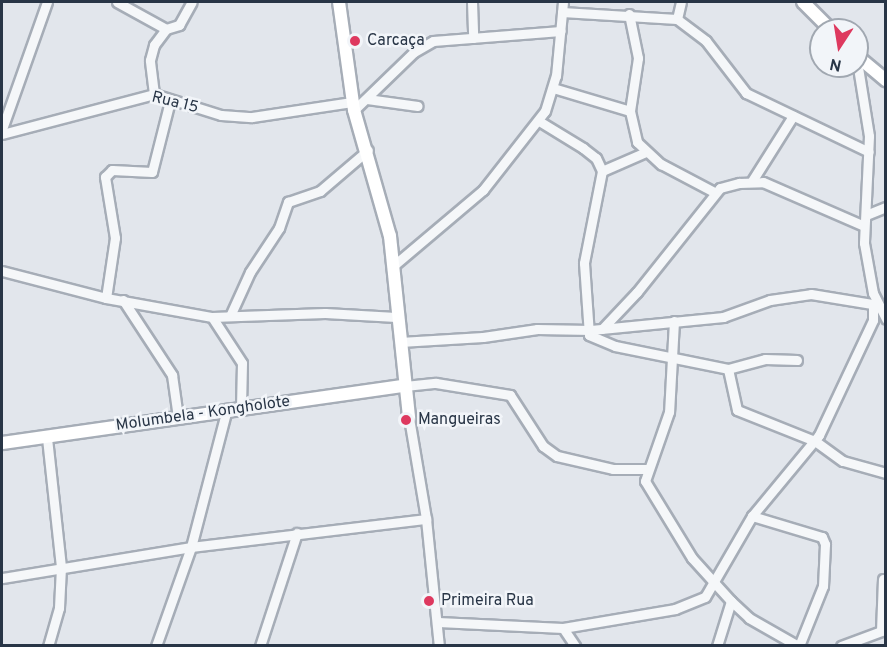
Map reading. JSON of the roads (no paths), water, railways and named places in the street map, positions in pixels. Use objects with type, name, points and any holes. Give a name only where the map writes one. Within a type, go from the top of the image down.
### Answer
[{"type":"street","points":[[2,132],[47,2]]},
{"type":"street","points":[[117,2],[166,29]]},
{"type":"street","points":[[154,94],[150,60],[154,45],[166,29],[179,26],[192,2]]},
{"type":"street","points":[[339,2],[353,106],[382,201],[393,266],[399,342],[426,519],[439,645]]},
{"type":"street","points":[[472,2],[473,38]]},
{"type":"street","points":[[677,19],[681,2]]},
{"type":"street","points":[[803,2],[819,18]]},
{"type":"street","points":[[393,266],[483,190],[539,121],[553,88],[563,7],[677,19],[706,41],[741,89],[869,152]]},
{"type":"street","points":[[629,14],[638,58],[630,111],[632,131],[646,152],[714,192]]},
{"type":"street","points":[[353,106],[366,99],[426,45],[440,39],[561,31]]},
{"type":"street","points":[[869,67],[885,80]]},
{"type":"street","points":[[860,78],[869,152],[864,225],[867,273],[876,304],[885,319]]},
{"type":"street","points":[[553,88],[630,111]]},
{"type":"street","name":"Rua 15","points":[[2,132],[154,94],[170,101],[220,115],[252,117],[353,106]]},
{"type":"street","points":[[366,99],[418,106]]},
{"type":"street","points":[[2,100],[13,100]]},
{"type":"street","points":[[106,298],[115,238],[105,177],[112,171],[152,172],[170,101]]},
{"type":"street","points":[[752,181],[793,116]]},
{"type":"street","points":[[539,121],[583,148],[596,159],[602,171],[584,263],[586,329],[597,340],[728,369],[765,359],[797,360]]},
{"type":"street","points":[[230,316],[250,272],[279,228],[288,202],[320,191],[368,150]]},
{"type":"street","points":[[602,171],[646,152]]},
{"type":"street","points":[[602,329],[637,292],[714,192],[752,181],[790,191],[828,213],[864,225]]},
{"type":"street","points":[[866,215],[885,207]]},
{"type":"street","points":[[2,271],[106,298],[212,317],[325,313],[396,317]]},
{"type":"street","points":[[399,342],[602,329],[723,317],[770,300],[811,294],[876,304]]},
{"type":"street","points":[[123,300],[172,375],[178,417]]},
{"type":"street","points":[[438,622],[563,628],[686,605],[705,597],[753,516],[815,441],[830,416],[873,320],[876,304]]},
{"type":"street","points":[[212,317],[242,363],[241,408]]},
{"type":"street","points":[[674,321],[669,412],[646,469],[645,481],[653,499],[692,558],[716,581],[731,601],[749,618],[798,645],[823,586],[825,544],[814,534],[753,516]]},
{"type":"street","points":[[728,369],[737,410],[815,441],[843,461],[885,473]]},
{"type":"street","points":[[405,386],[436,382],[510,395],[543,446],[557,456],[613,469],[646,469]]},
{"type":"street","name":"Molumbela - Kongholote","points":[[2,443],[48,438],[227,409],[405,386]]},
{"type":"street","points":[[156,645],[191,547],[227,409]]},
{"type":"street","points":[[48,438],[62,567],[59,608],[48,645]]},
{"type":"street","points":[[2,578],[191,547],[426,519]]},
{"type":"street","points":[[260,645],[297,533]]},
{"type":"street","points":[[841,645],[883,630],[883,579]]},
{"type":"street","points":[[717,645],[731,601]]},
{"type":"street","points":[[563,628],[575,645]]},
{"type":"place","name":"Carcaça","points":[[355,41]]},
{"type":"place","name":"Mangueiras","points":[[406,420]]},
{"type":"place","name":"Primeira Rua","points":[[429,601]]}]
